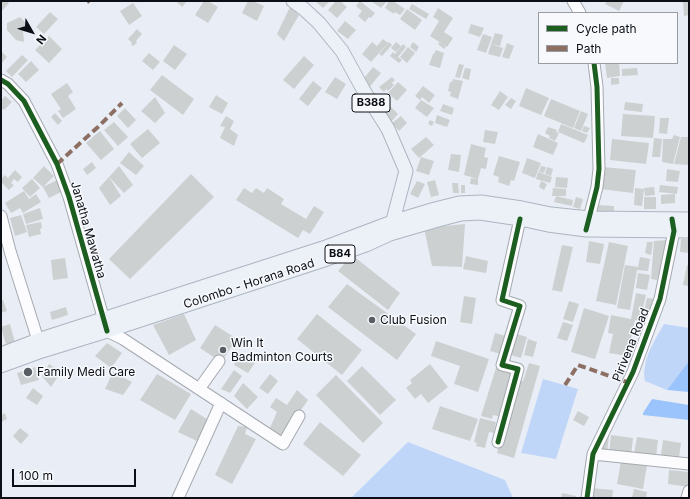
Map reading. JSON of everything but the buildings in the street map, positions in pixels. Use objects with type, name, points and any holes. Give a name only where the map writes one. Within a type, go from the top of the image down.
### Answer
[{"type":"main road","name":"B388","points":[[293,1],[319,23],[342,51],[364,92],[388,129],[406,171],[391,228]]},
{"type":"main road","name":"Colombo - Horana Road","points":[[391,228],[435,208],[471,201],[504,205],[550,214],[587,224]]},
{"type":"main road","name":"Colombo - Horana Road","points":[[1,366],[106,325],[280,268],[356,236],[391,228],[471,213],[520,219],[548,225],[673,225],[689,231]]},
{"type":"main road","name":"Colombo - Horana Road","points":[[673,225],[689,219]]},
{"type":"main road","name":"Colombo - Horana Road","points":[[1,354],[38,340],[106,325]]},
{"type":"street","points":[[573,1],[579,12]]},
{"type":"street","points":[[587,224],[597,187],[599,169],[597,87],[594,64]]},
{"type":"street","name":"Janatha Mawatha","points":[[1,80],[8,84],[24,102],[57,164],[69,197],[106,325]]},
{"type":"street","points":[[1,216],[10,251],[38,340]]},
{"type":"street","points":[[498,442],[518,369],[502,365],[520,306],[502,300],[520,219]]},
{"type":"street","name":"Pirivena Road","points":[[587,498],[593,454],[613,410],[633,372],[657,306],[673,225]]},
{"type":"street","points":[[106,325],[123,339],[283,444],[299,416]]},
{"type":"street","points":[[199,389],[219,361]]},
{"type":"street","points":[[178,498],[221,404]]},
{"type":"street","points":[[593,454],[689,464]]},
{"type":"street","points":[[687,498],[689,491]]},
{"type":"shaded area","points":[[664,324],[689,328],[689,361],[667,390],[645,381],[644,374],[649,352]]},
{"type":"shaded area","points":[[543,379],[578,389],[556,459],[521,453]]},
{"type":"shaded area","points":[[408,442],[505,480],[513,498],[351,498]]},
{"type":"water","points":[[689,361],[689,392],[667,390]]},
{"type":"water","points":[[652,399],[689,405],[689,420],[643,415]]},
{"type":"marked path","points":[[57,164],[122,103]]},
{"type":"marked path","points":[[565,385],[578,365],[627,382]]},
{"type":"cycle path","points":[[586,230],[597,187],[599,169],[597,87],[594,64]]},
{"type":"cycle path","points":[[1,80],[8,84],[24,101],[57,164],[69,197],[107,331]]},
{"type":"cycle path","points":[[498,442],[518,369],[502,365],[520,306],[502,300],[520,219]]},
{"type":"cycle path","points":[[587,498],[593,454],[633,372],[660,299],[674,231],[672,219]]},
{"type":"place","name":"Club Fusion","points":[[372,320]]},
{"type":"place","name":"Win It Badminton Courts","points":[[223,350]]},
{"type":"place","name":"Family Medi Care","points":[[28,372]]}]
